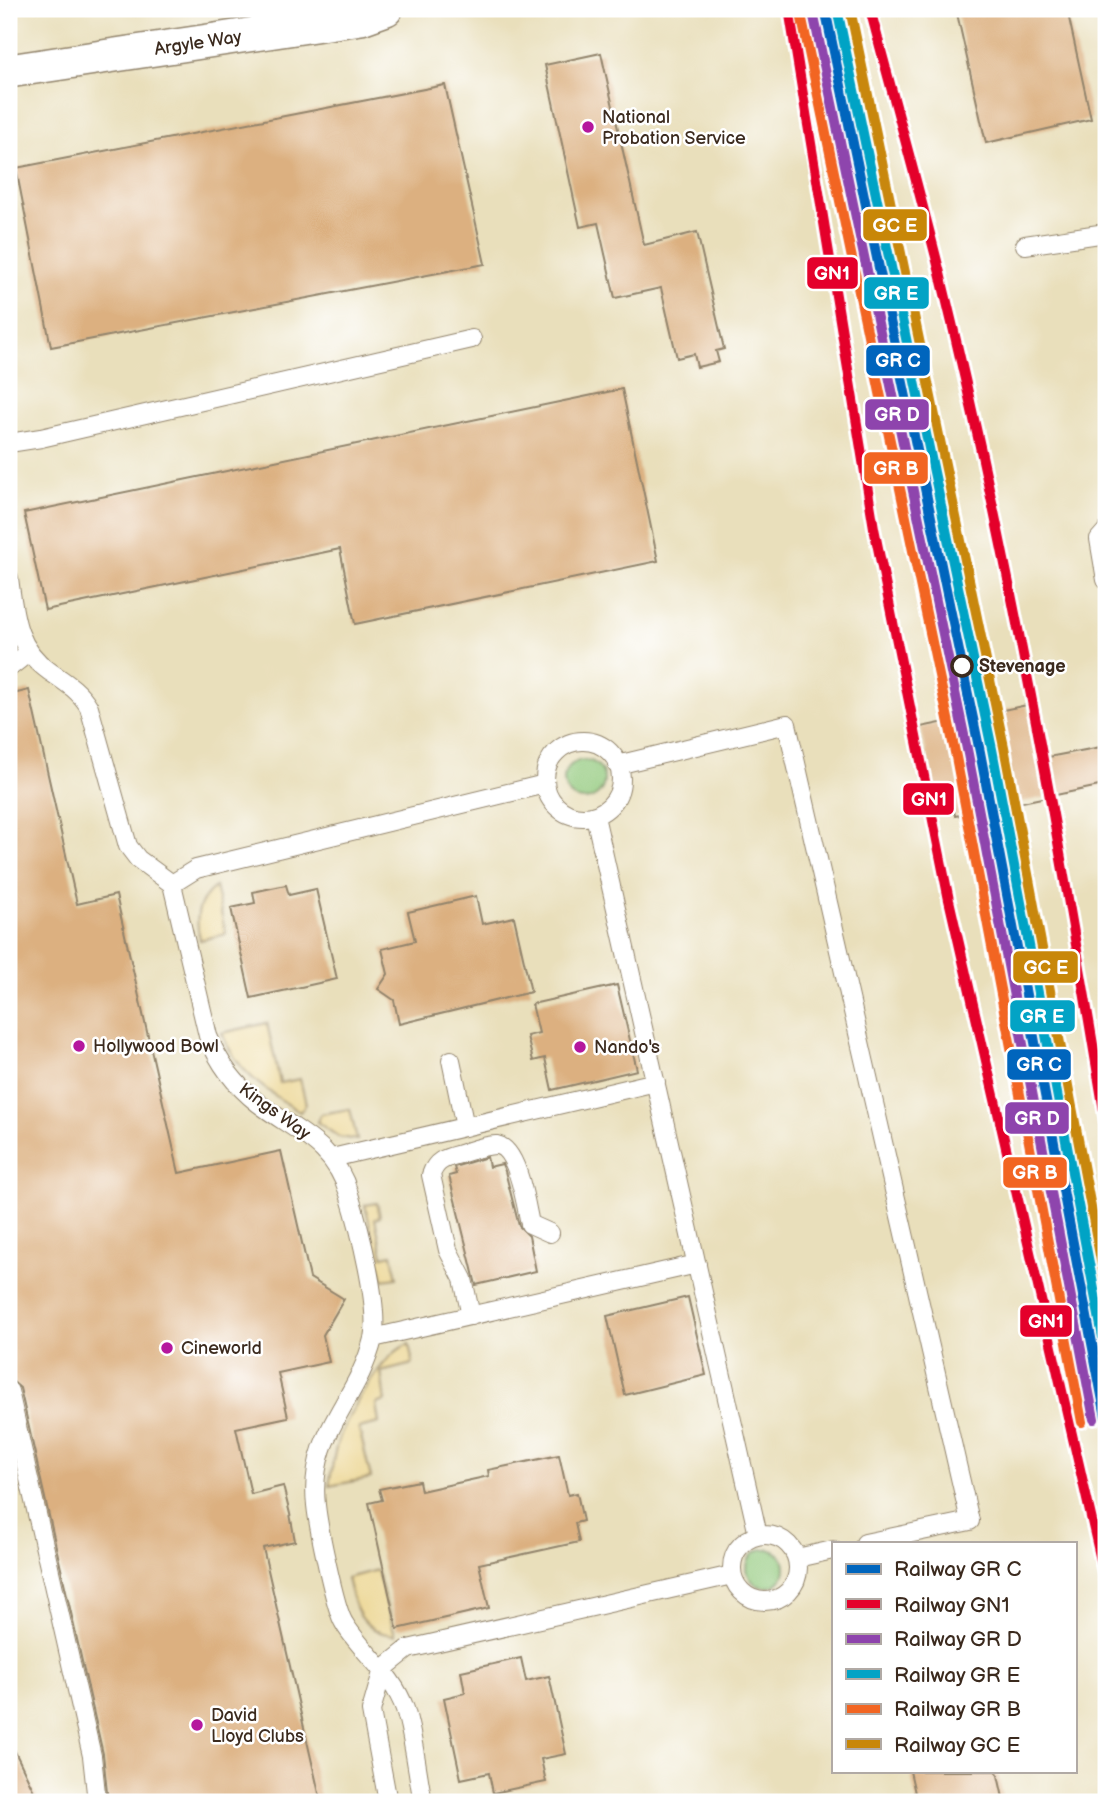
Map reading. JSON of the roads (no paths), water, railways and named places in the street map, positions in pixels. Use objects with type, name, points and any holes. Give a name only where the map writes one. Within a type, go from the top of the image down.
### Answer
[{"type":"street","name":"Argyle Way","points":[[9,71],[361,18],[387,9]]},
{"type":"lane","points":[[1025,245],[1106,233]]},
{"type":"lane","points":[[9,443],[41,439],[472,339]]},
{"type":"lane","points":[[1106,531],[1099,539],[1106,580]]},
{"type":"lane","points":[[9,578],[19,636],[28,653],[82,694],[89,707],[128,846],[138,859],[172,884],[196,869],[545,784]]},
{"type":"lane","points":[[9,668],[28,653]]},
{"type":"lane","points":[[617,765],[787,724],[970,1521],[870,1542]]},
{"type":"lane","points":[[572,743],[592,743],[602,747],[617,765],[620,784],[616,798],[595,816],[583,817],[560,810],[549,798],[545,784],[551,758],[572,743]]},
{"type":"lane","points":[[595,816],[758,1535]]},
{"type":"lane","name":"Kings Way","points":[[172,884],[208,1036],[216,1057],[232,1079],[258,1103],[315,1140],[332,1158],[349,1191],[372,1294],[373,1338],[356,1386],[320,1449],[315,1486],[320,1529],[343,1622],[383,1669],[404,1708],[423,1802]]},
{"type":"lane","points":[[452,1060],[465,1127]]},
{"type":"lane","points":[[332,1158],[656,1082]]},
{"type":"lane","points":[[471,1316],[463,1279],[448,1250],[431,1175],[441,1158],[496,1145],[506,1149],[513,1158],[530,1224],[550,1233]]},
{"type":"lane","points":[[373,1338],[697,1265]]},
{"type":"lane","points":[[9,1391],[92,1756],[97,1802]]},
{"type":"lane","points":[[758,1535],[782,1539],[797,1558],[798,1569],[792,1587],[776,1599],[753,1599],[744,1594],[732,1575],[731,1564],[739,1545],[758,1535]]},
{"type":"lane","points":[[797,1558],[832,1550]]},
{"type":"lane","points":[[388,1802],[371,1711],[383,1669],[408,1649],[732,1575]]},
{"type":"rail line","name":"GN1","points":[[789,9],[874,528],[949,900],[1106,1582]]},
{"type":"rail line","name":"GN1","points":[[870,9],[939,269],[988,481],[1051,801],[1106,1123]]},
{"type":"place","name":"National Probation Service","points":[[588,127]]},
{"type":"place","name":"Stevenage","points":[[962,666]]},
{"type":"place","name":"Hollywood Bowl","points":[[79,1046]]},
{"type":"place","name":"Nando's","points":[[580,1047]]},
{"type":"place","name":"Cineworld","points":[[167,1348]]},
{"type":"place","name":"David Lloyd Clubs","points":[[197,1725]]}]
